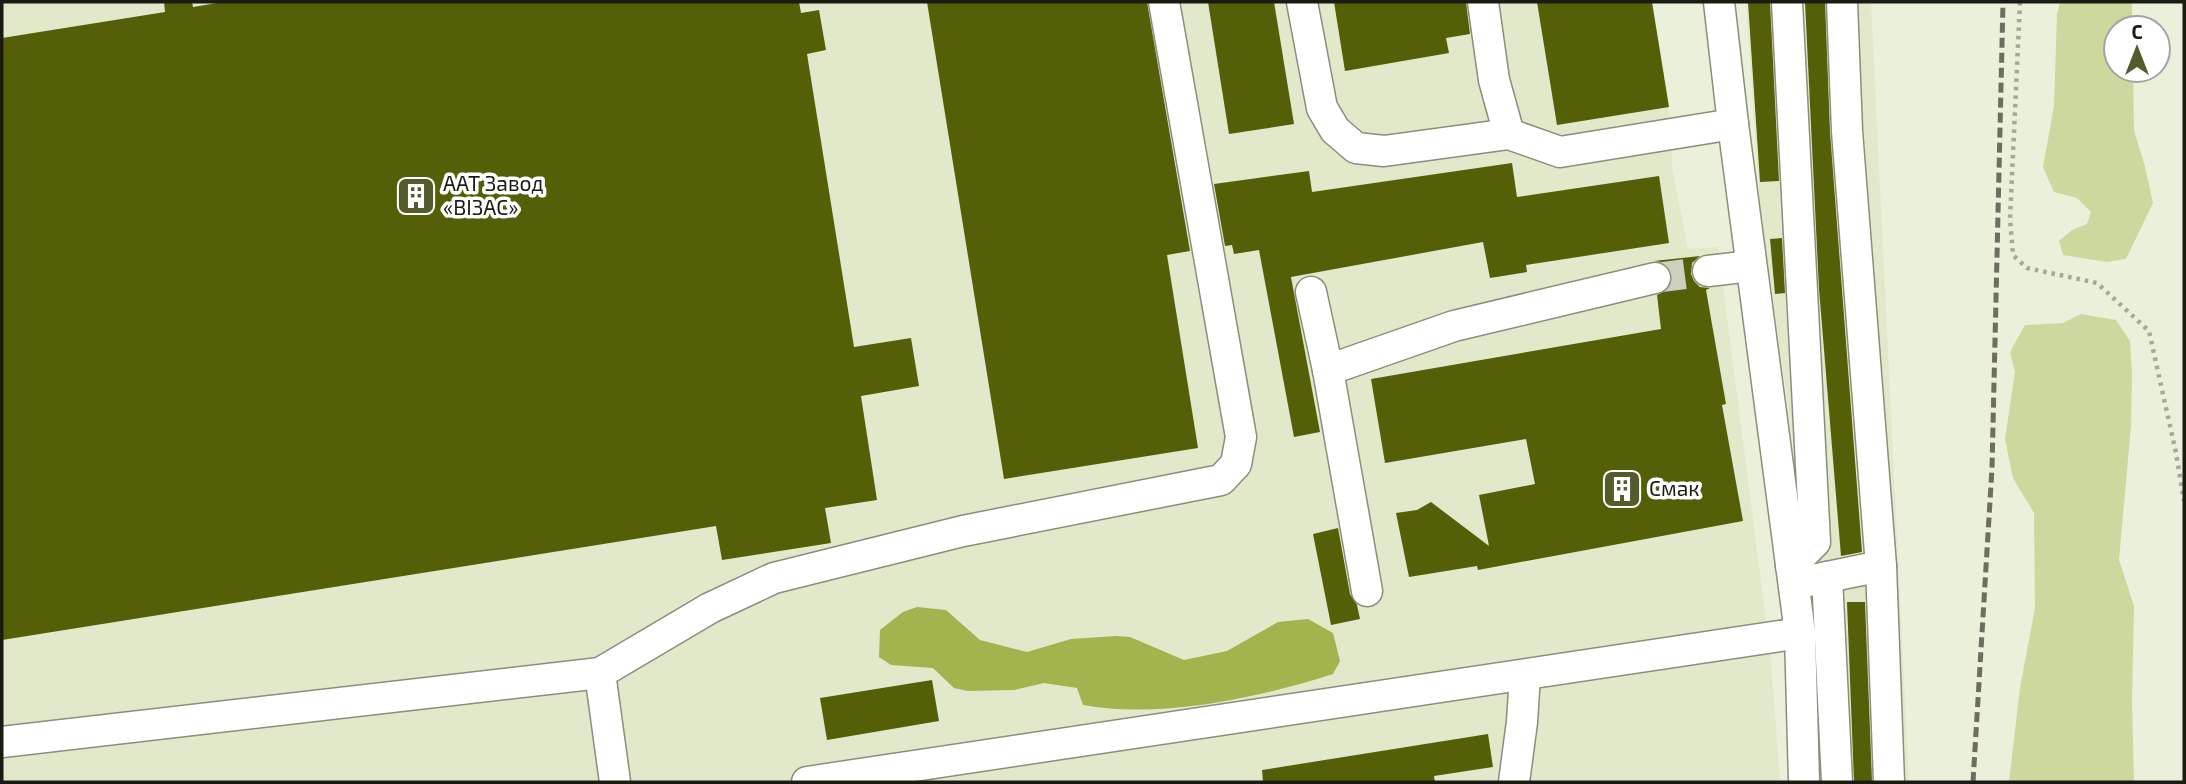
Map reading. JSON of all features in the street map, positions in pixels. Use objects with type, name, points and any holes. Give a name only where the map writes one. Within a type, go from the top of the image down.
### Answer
[{"type":"lane","points":[[2,742],[600,673],[710,608],[774,578],[963,531],[1221,480],[1236,464],[1241,437],[1164,2]]},
{"type":"lane","points":[[1303,2],[1322,108],[1335,130],[1356,148],[1384,151],[1509,134],[1560,152],[1733,124]]},
{"type":"lane","points":[[1483,2],[1494,80],[1509,134]]},
{"type":"lane","points":[[1719,2],[1800,633],[1804,782]]},
{"type":"lane","points":[[1787,2],[1815,542],[1792,575]]},
{"type":"lane","points":[[1842,2],[1847,131],[1881,566],[1889,782]]},
{"type":"lane","points":[[1708,271],[1751,266]]},
{"type":"lane","points":[[1328,370],[1454,326],[1656,278]]},
{"type":"lane","points":[[1311,292],[1328,370],[1367,591]]},
{"type":"lane","points":[[1792,575],[1827,577],[1881,566]]},
{"type":"lane","points":[[1827,577],[1837,782]]},
{"type":"lane","points":[[807,782],[1800,633]]},
{"type":"lane","points":[[600,673],[615,782]]},
{"type":"lane","points":[[1514,782],[1525,675]]},
{"type":"path","points":[[2020,2],[2010,219],[2012,255],[2027,268],[2097,283],[2149,331],[2184,501]]},
{"type":"shaded area","points":[[2,2],[1652,2],[1672,133],[1672,167],[1688,249],[1718,247],[1771,659],[1780,782],[2,782]]},
{"type":"shaded area","points":[[1746,2],[1871,2],[1909,782],[1822,782],[1817,621],[1760,203]]},
{"type":"green space","points":[[2060,2],[2132,2],[2132,14],[2102,14],[2102,84],[2133,84],[2134,130],[2153,203],[2126,259],[2107,262],[2063,255],[2059,241],[2072,230],[2087,224],[2091,212],[2077,198],[2054,192],[2043,167],[2054,106],[2057,14]]},
{"type":"green space","points":[[2081,314],[2116,320],[2130,341],[2131,426],[2119,560],[2134,606],[2134,782],[2009,782],[2020,688],[2035,608],[2034,513],[2013,478],[2005,439],[2015,372],[2010,352],[2025,325],[2063,323]]},
{"type":"green space","points":[[917,607],[946,610],[980,640],[1027,652],[1071,639],[1116,636],[1130,637],[1184,660],[1227,651],[1278,622],[1308,619],[1333,633],[1340,661],[1333,674],[1304,683],[1241,698],[1176,708],[1113,709],[1083,705],[1077,688],[1044,683],[1014,690],[968,691],[954,688],[933,668],[891,665],[879,657],[880,630],[903,612]]},
{"type":"building","name":"ААТ Завод «ВІЗАС»","points":[[164,2],[192,2],[193,7],[223,2],[799,2],[801,13],[819,10],[826,50],[807,54],[854,347],[911,338],[919,386],[861,396],[877,500],[825,508],[831,543],[722,560],[716,526],[2,640],[2,38],[165,12]]},
{"type":"building","points":[[927,2],[1147,2],[1190,251],[1167,255],[1198,448],[1004,479]]},
{"type":"building","points":[[1208,2],[1274,2],[1294,124],[1229,134]]},
{"type":"building","points":[[1334,2],[1466,2],[1470,34],[1446,38],[1449,53],[1345,71]]},
{"type":"building","points":[[1537,2],[1652,2],[1669,107],[1557,125]]},
{"type":"building","points":[[1748,2],[1770,2],[1779,181],[1760,182]]},
{"type":"building","points":[[1805,2],[1825,2],[1830,132],[1862,552],[1841,556],[1819,289]]},
{"type":"building","points":[[1512,163],[1517,197],[1659,176],[1669,243],[1526,265],[1527,272],[1490,278],[1483,242],[1291,277],[1320,432],[1294,437],[1259,250],[1234,254],[1232,245],[1225,246],[1214,184],[1309,171],[1312,192]]},
{"type":"building","points":[[1782,238],[1785,293],[1775,294],[1770,239]]},
{"type":"building","points":[[1700,256],[1692,263],[1691,274],[1700,287],[1710,288],[1706,290],[1726,404],[1722,405],[1743,521],[1478,570],[1477,566],[1409,577],[1396,513],[1417,510],[1431,502],[1489,546],[1479,495],[1535,484],[1526,439],[1385,463],[1371,379],[1661,329],[1657,295],[1667,290],[1672,275],[1667,266],[1654,261]]},
{"type":"building","points":[[1338,528],[1350,594],[1357,605],[1360,619],[1331,625],[1313,534]]},
{"type":"building","points":[[1847,602],[1865,602],[1872,782],[1854,782]]},
{"type":"building","points":[[932,680],[939,721],[827,740],[820,698]]},
{"type":"building","points":[[1488,734],[1493,767],[1434,776],[1435,782],[1263,782],[1262,770]]},
{"type":"tunnel","points":[[1655,278],[1708,271]]},
{"type":"railway","points":[[1973,782],[1992,468],[2003,2]]},
{"type":"place","name":"ААТ Завод «ВІЗАС»","points":[[416,196]]},
{"type":"place","name":"Смак","points":[[1622,489]]}]
